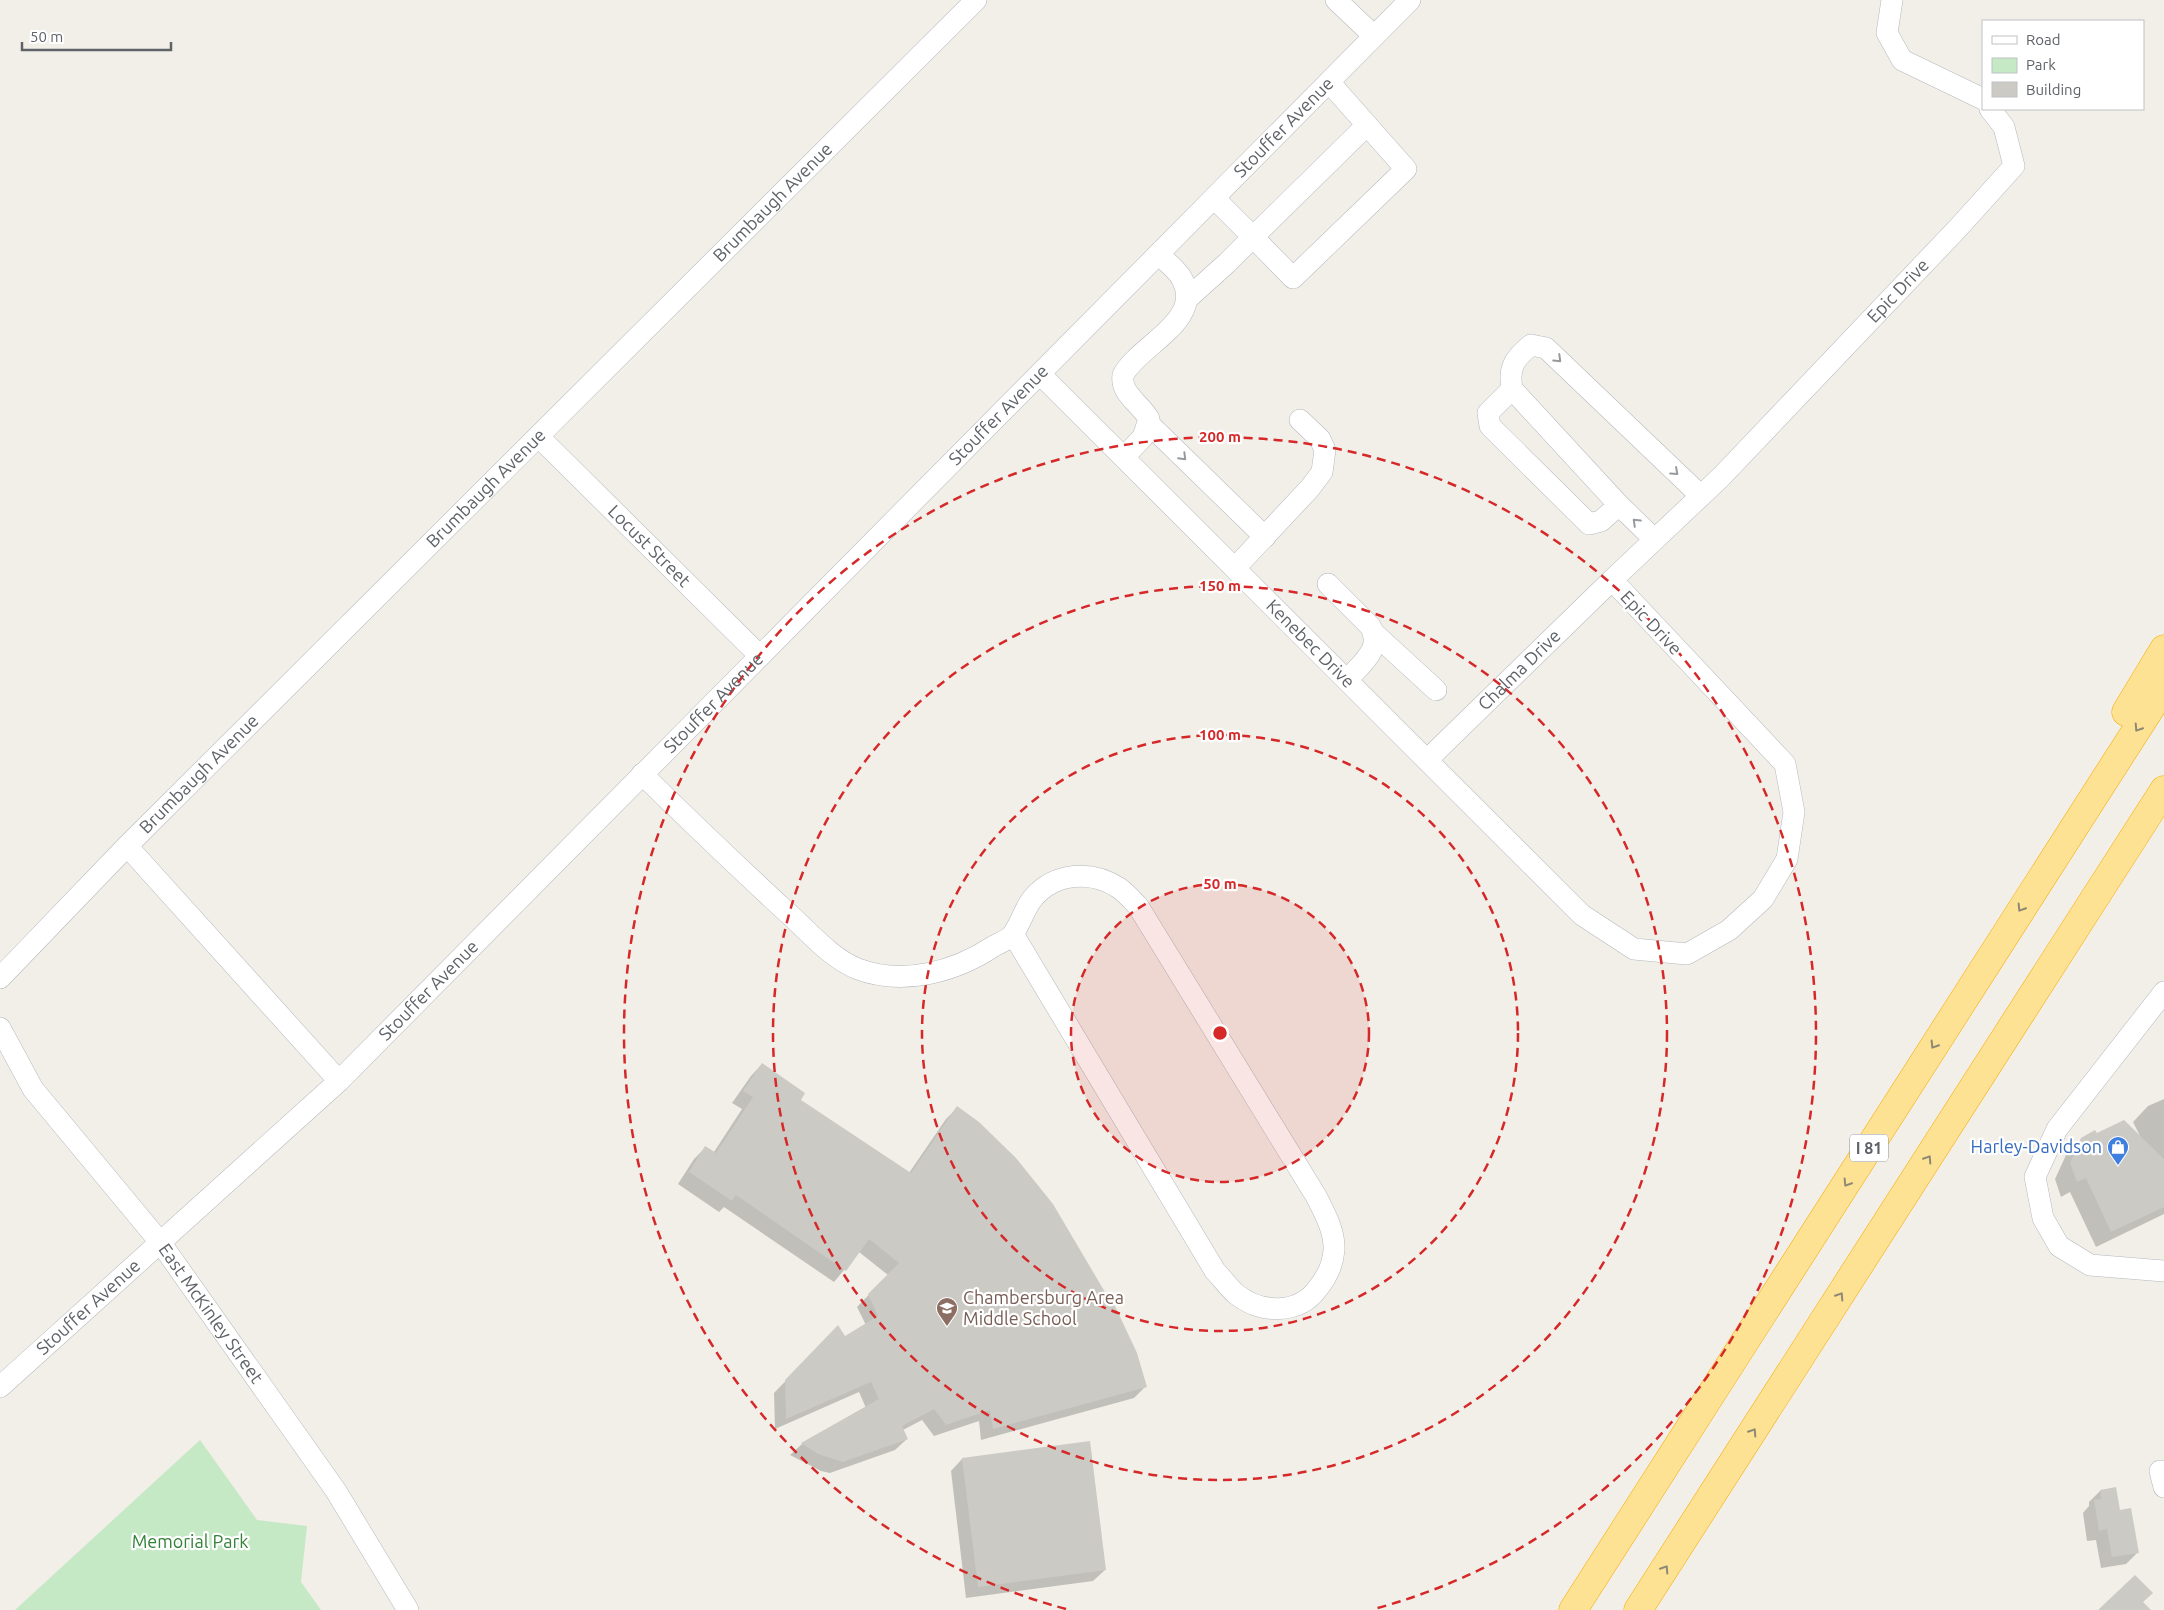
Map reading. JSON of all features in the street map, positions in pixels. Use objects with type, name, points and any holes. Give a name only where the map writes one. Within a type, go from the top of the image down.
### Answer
[{"type":"highway","points":[[2039,880],[2050,838],[2164,649]]},
{"type":"highway","name":"I 81","points":[[1573,1610],[2164,686]]},
{"type":"highway","points":[[1638,1610],[2164,790]]},
{"type":"highway","points":[[2009,1033],[2075,955],[2164,820]]},
{"type":"street","name":"Brumbaugh Avenue","points":[[0,978],[127,846],[976,0]]},
{"type":"street","points":[[1336,0],[1374,36]]},
{"type":"street","name":"Stouffer Avenue","points":[[0,1387],[340,1080],[1410,0]]},
{"type":"street","points":[[1892,0],[1888,33],[1902,60],[1982,99]]},
{"type":"street","points":[[1214,198],[1293,278],[1406,169],[1329,82]]},
{"type":"street","name":"Epic Drive","points":[[1582,915],[1634,949],[1686,954],[1729,930],[1763,899],[1787,859],[1794,812],[1785,764],[1612,580],[1701,496],[1944,242],[2014,166],[2004,127],[1991,110]]},
{"type":"street","points":[[1187,299],[1254,237],[1367,125]]},
{"type":"street","points":[[1158,254],[1182,277],[1187,292],[1186,309],[1123,375],[1122,383],[1124,390],[1145,411],[1148,423],[1265,537]]},
{"type":"street","points":[[1654,539],[1619,505],[1512,389],[1510,376],[1512,363],[1531,345],[1546,348],[1701,496]]},
{"type":"street","name":"Kenebec Drive","points":[[1040,374],[1582,915]]},
{"type":"street","points":[[1512,389],[1488,413],[1490,426],[1589,524],[1601,521],[1619,505]]},
{"type":"street","points":[[1235,568],[1310,488],[1322,472],[1325,450],[1320,439],[1300,420]]},
{"type":"street","points":[[1124,457],[1143,436],[1148,423]]},
{"type":"street","name":"Locust Street","points":[[538,437],[759,655]]},
{"type":"street","name":"Chalma Drive","points":[[1427,760],[1612,580]]},
{"type":"street","points":[[1328,584],[1370,626],[1375,634],[1436,690]]},
{"type":"street","points":[[1347,680],[1369,656],[1376,644],[1375,634]]},
{"type":"street","points":[[642,774],[722,852],[834,955],[856,969],[882,976],[915,976],[948,969],[978,957],[1013,934],[1020,917],[1034,896],[1054,882],[1072,875],[1100,878],[1120,888],[1138,906],[1316,1196],[1328,1221],[1334,1249],[1329,1274],[1314,1294],[1295,1308],[1266,1308],[1237,1295],[1215,1271],[1013,934]]},
{"type":"street","points":[[127,846],[340,1080]]},
{"type":"street","points":[[2164,992],[2057,1129],[2035,1177],[2044,1218],[2059,1246],[2090,1265],[2164,1271]]},
{"type":"street","name":"East McKinley Street","points":[[0,1028],[33,1089],[160,1242],[336,1491],[408,1610]]},
{"type":"green space","name":"Memorial Park","points":[[200,1440],[257,1520],[307,1526],[301,1582],[321,1610],[15,1610]]},
{"type":"building","name":"Chambersburg Area Middle School","points":[[762,1063],[805,1093],[801,1100],[911,1173],[957,1106],[979,1122],[1016,1158],[1053,1204],[1112,1304],[1114,1304],[1137,1353],[1147,1387],[993,1429],[990,1410],[946,1425],[934,1409],[902,1426],[908,1439],[843,1462],[818,1454],[801,1443],[879,1399],[871,1382],[786,1419],[785,1380],[838,1325],[845,1336],[878,1316],[868,1294],[899,1263],[869,1239],[846,1271],[736,1195],[732,1201],[689,1172],[705,1146],[716,1153],[753,1097],[743,1091]]},
{"type":"building","name":"Harley-Davidson","points":[[2124,1120],[2164,1159],[2164,1207],[2111,1232],[2086,1178],[2077,1182],[2070,1163],[2081,1138],[2095,1130],[2097,1133]]},
{"type":"building","points":[[1090,1441],[1106,1570],[978,1587],[962,1458]]},
{"type":"building","points":[[2116,1487],[2120,1510],[2131,1508],[2139,1553],[2112,1557],[2107,1529],[2099,1531],[2094,1500],[2101,1499],[2100,1490]]},
{"type":"building","points":[[2135,1575],[2153,1593],[2143,1602],[2151,1610],[2098,1610]]},
{"type":"place","name":"Harley-Davidson","points":[[2118,1166]]},
{"type":"place","name":"Chambersburg Area Middle School","points":[[947,1327]]}]
